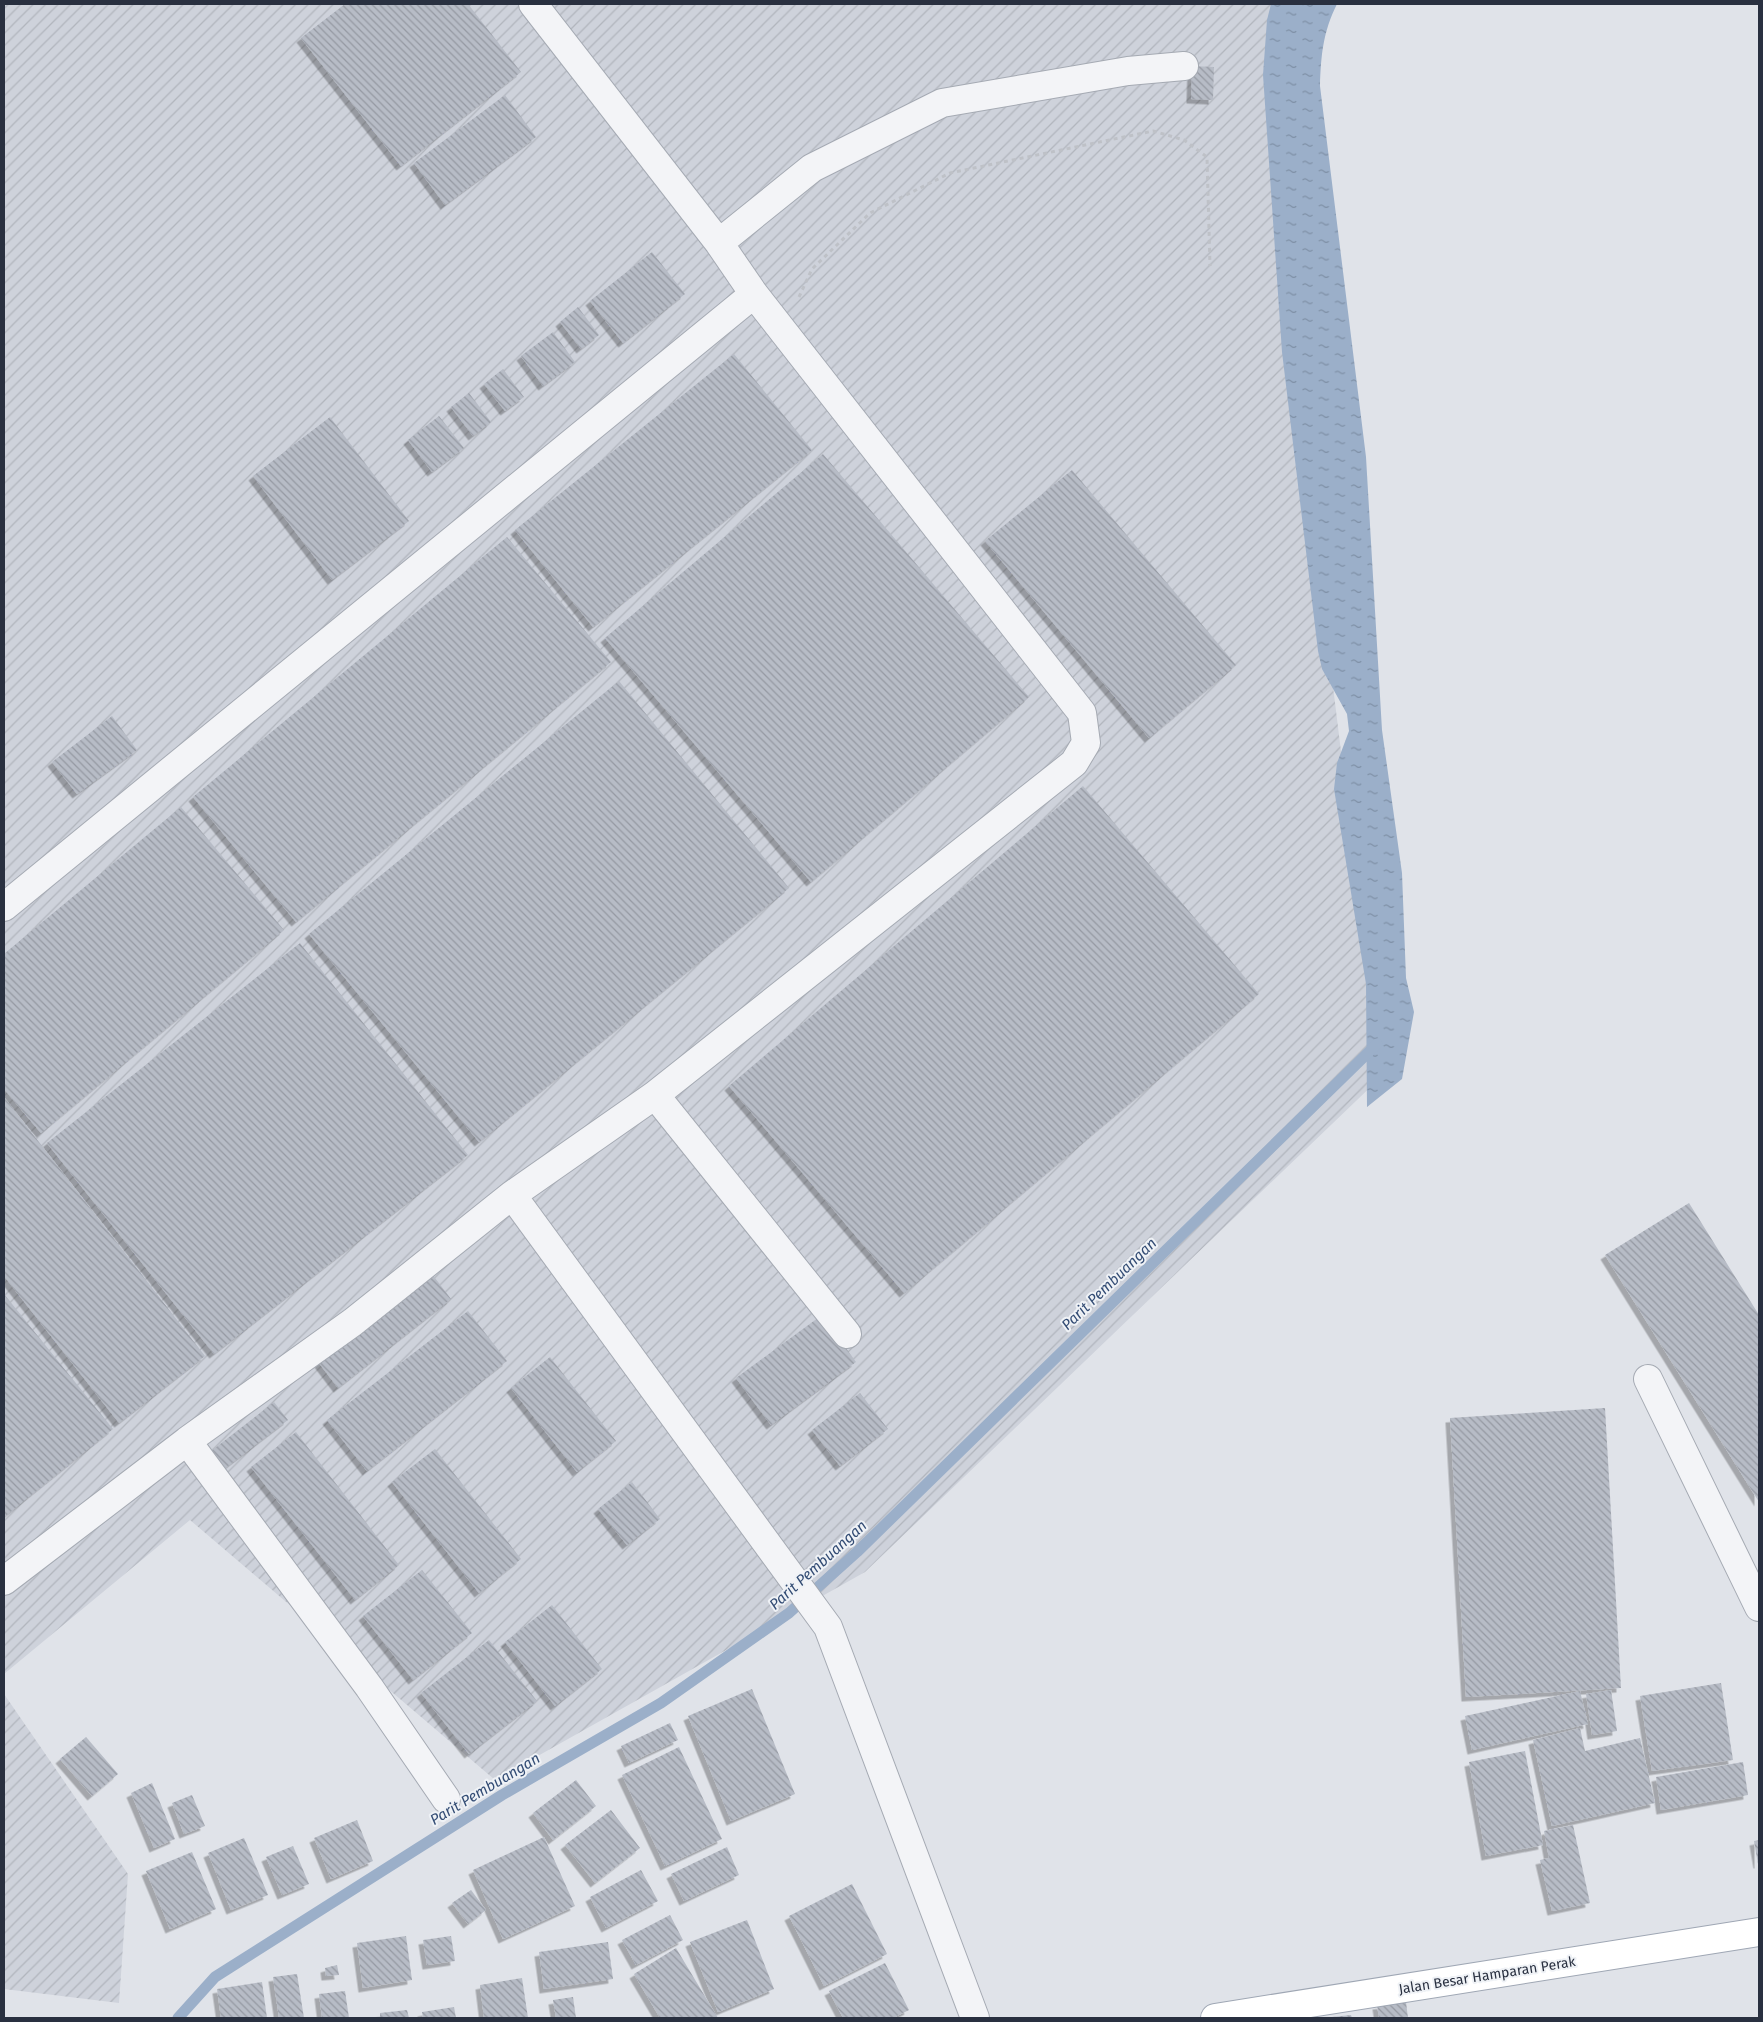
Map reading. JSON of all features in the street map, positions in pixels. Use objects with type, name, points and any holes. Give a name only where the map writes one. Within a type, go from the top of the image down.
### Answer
[{"type":"main road","name":"Jalan Besar Hamparan Perak","points":[[1215,2018],[1759,1932]]},
{"type":"lane","points":[[4,1580],[188,1441],[353,1322],[512,1195],[654,1095],[1074,762],[1086,743],[1082,713],[754,294],[719,243],[533,4]]},
{"type":"lane","points":[[719,243],[812,168],[942,103],[1128,71],[1184,66]]},
{"type":"lane","points":[[4,907],[754,294]]},
{"type":"lane","points":[[654,1095],[847,1334]]},
{"type":"lane","points":[[512,1195],[828,1627],[975,2018]]},
{"type":"lane","points":[[1648,1379],[1759,1607]]},
{"type":"lane","points":[[188,1441],[370,1687],[446,1799]]},
{"type":"path","points":[[784,332],[812,269],[870,213],[950,174],[1153,131],[1184,140],[1207,157],[1210,266]]},
{"type":"shaded area","points":[[4,4],[1287,4],[1330,662],[1381,1077],[865,1572],[495,1780],[190,1520],[4,1674]]},
{"type":"shaded area","points":[[4,1694],[128,1874],[119,2003],[4,1989]]},
{"type":"water","points":[[1271,4],[1337,4],[1332,14],[1324,44],[1320,86],[1366,457],[1382,730],[1402,873],[1406,978],[1414,1012],[1402,1079],[1367,1107],[1366,984],[1334,789],[1337,763],[1349,731],[1347,714],[1322,669],[1318,651],[1282,352],[1263,75],[1267,20]]},
{"type":"building","points":[[345,4],[468,4],[521,72],[401,166],[301,38]]},
{"type":"building","points":[[1192,66],[1214,67],[1213,100],[1191,99]]},
{"type":"building","points":[[505,95],[536,137],[445,205],[414,163]]},
{"type":"building","points":[[652,252],[685,294],[623,343],[590,301]]},
{"type":"building","points":[[578,307],[599,335],[581,349],[560,322]]},
{"type":"building","points":[[553,332],[575,362],[543,386],[521,356]]},
{"type":"building","points":[[734,354],[812,450],[593,627],[515,530]]},
{"type":"building","points":[[503,369],[524,397],[505,411],[484,384]]},
{"type":"building","points":[[469,393],[491,422],[473,436],[451,407]]},
{"type":"building","points":[[439,416],[464,448],[432,472],[408,440]]},
{"type":"building","points":[[330,417],[409,521],[332,580],[253,476]]},
{"type":"building","points":[[823,454],[1029,697],[811,882],[605,638]]},
{"type":"building","points":[[1072,470],[1236,665],[1149,738],[985,541]]},
{"type":"building","points":[[507,537],[611,662],[296,922],[193,797]]},
{"type":"building","points":[[619,681],[789,888],[479,1142],[309,934]]},
{"type":"building","points":[[112,716],[137,750],[77,794],[52,762]]},
{"type":"building","points":[[1083,786],[1259,994],[904,1293],[729,1086]]},
{"type":"building","points":[[181,807],[284,930],[41,1133],[4,1089],[4,954]]},
{"type":"building","points":[[300,943],[468,1155],[214,1354],[47,1143]]},
{"type":"building","points":[[4,1097],[205,1356],[119,1423],[4,1276]]},
{"type":"building","points":[[1689,1203],[1759,1315],[1759,1502],[1605,1255]]},
{"type":"building","points":[[432,1274],[451,1299],[338,1388],[319,1363]]},
{"type":"building","points":[[4,1294],[113,1429],[4,1517]]},
{"type":"building","points":[[468,1311],[507,1361],[367,1471],[327,1420]]},
{"type":"building","points":[[822,1315],[856,1362],[771,1425],[736,1378]]},
{"type":"building","points":[[550,1357],[616,1441],[577,1472],[511,1388]]},
{"type":"building","points":[[860,1393],[888,1429],[840,1466],[812,1430]]},
{"type":"building","points":[[274,1402],[288,1420],[224,1469],[210,1452]]},
{"type":"building","points":[[1605,1408],[1621,1688],[1466,1697],[1450,1418]]},
{"type":"building","points":[[296,1432],[399,1565],[355,1600],[251,1467]]},
{"type":"building","points":[[435,1449],[521,1559],[479,1593],[392,1482]]},
{"type":"building","points":[[632,1482],[660,1519],[627,1545],[598,1509]]},
{"type":"building","points":[[422,1570],[472,1633],[413,1680],[363,1616]]},
{"type":"building","points":[[552,1605],[602,1669],[555,1706],[505,1642]]},
{"type":"building","points":[[489,1640],[537,1701],[469,1754],[421,1693]]},
{"type":"building","points":[[1721,1683],[1733,1760],[1652,1771],[1640,1696]]},
{"type":"building","points":[[752,1689],[795,1794],[731,1821],[688,1716]]},
{"type":"building","points":[[1611,1690],[1617,1731],[1592,1735],[1586,1694]]},
{"type":"building","points":[[1580,1691],[1588,1724],[1472,1750],[1465,1716]]},
{"type":"building","points":[[670,1723],[678,1740],[629,1763],[621,1746]]},
{"type":"building","points":[[1580,1728],[1585,1751],[1640,1738],[1655,1803],[1552,1826],[1533,1740]]},
{"type":"building","points":[[86,1737],[118,1774],[92,1796],[60,1759]]},
{"type":"building","points":[[679,1747],[722,1839],[665,1866],[622,1775]]},
{"type":"building","points":[[1525,1751],[1543,1845],[1486,1856],[1469,1762]]},
{"type":"building","points":[[1743,1762],[1748,1795],[1661,1810],[1656,1777]]},
{"type":"building","points":[[576,1780],[596,1806],[553,1840],[533,1813]]},
{"type":"building","points":[[152,1783],[175,1839],[154,1848],[131,1793]]},
{"type":"building","points":[[192,1795],[205,1826],[184,1834],[172,1803]]},
{"type":"building","points":[[611,1810],[640,1848],[595,1883],[565,1845]]},
{"type":"building","points":[[357,1820],[373,1861],[331,1879],[314,1838]]},
{"type":"building","points":[[1573,1825],[1590,1903],[1552,1911],[1540,1860],[1549,1858],[1544,1831]]},
{"type":"building","points":[[544,1837],[575,1906],[503,1939],[473,1870]]},
{"type":"building","points":[[244,1838],[268,1895],[231,1910],[208,1853]]},
{"type":"building","points":[[1759,1840],[1759,1864],[1758,1864],[1754,1841]]},
{"type":"building","points":[[293,1846],[309,1884],[282,1895],[266,1857]]},
{"type":"building","points":[[727,1847],[739,1875],[684,1901],[671,1874]]},
{"type":"building","points":[[192,1852],[216,1909],[170,1929],[146,1871]]},
{"type":"building","points":[[641,1870],[658,1901],[606,1928],[590,1897]]},
{"type":"building","points":[[852,1884],[887,1954],[824,1986],[789,1916]]},
{"type":"building","points":[[471,1890],[486,1910],[468,1924],[452,1903]]},
{"type":"building","points":[[670,1915],[683,1940],[636,1965],[622,1940]]},
{"type":"building","points":[[747,1920],[774,1989],[718,2012],[690,1942]]},
{"type":"building","points":[[406,1936],[412,1980],[363,1988],[357,1943]]},
{"type":"building","points":[[451,1936],[455,1961],[427,1965],[423,1940]]},
{"type":"building","points":[[608,1942],[613,1979],[544,1989],[539,1952]]},
{"type":"building","points":[[676,1948],[718,2018],[660,2018],[634,1974]]},
{"type":"building","points":[[885,1963],[909,2010],[893,2018],[843,2018],[829,1991]]},
{"type":"building","points":[[337,1965],[339,1975],[326,1976],[325,1968]]},
{"type":"building","points":[[297,1974],[304,2018],[279,2018],[273,1977]]},
{"type":"building","points":[[522,1978],[528,2018],[484,2018],[480,1985]]},
{"type":"building","points":[[262,1982],[267,2018],[221,2018],[217,1989]]},
{"type":"building","points":[[345,1991],[349,2018],[322,2018],[319,1994]]},
{"type":"building","points":[[573,1997],[576,2018],[556,2018],[553,2000]]},
{"type":"building","points":[[1406,2002],[1408,2018],[1379,2018],[1377,2005]]},
{"type":"building","points":[[454,2007],[456,2018],[423,2018],[422,2012]]},
{"type":"building","points":[[407,2010],[409,2018],[380,2018],[380,2013]]},
{"type":"building","points":[[1351,2015],[1352,2018],[1332,2018],[1332,2017]]},
{"type":"waterway","name":"Parit Pembuangan","points":[[178,2018],[215,1977],[502,1795],[661,1703],[789,1613],[857,1552],[1377,1044]]}]
